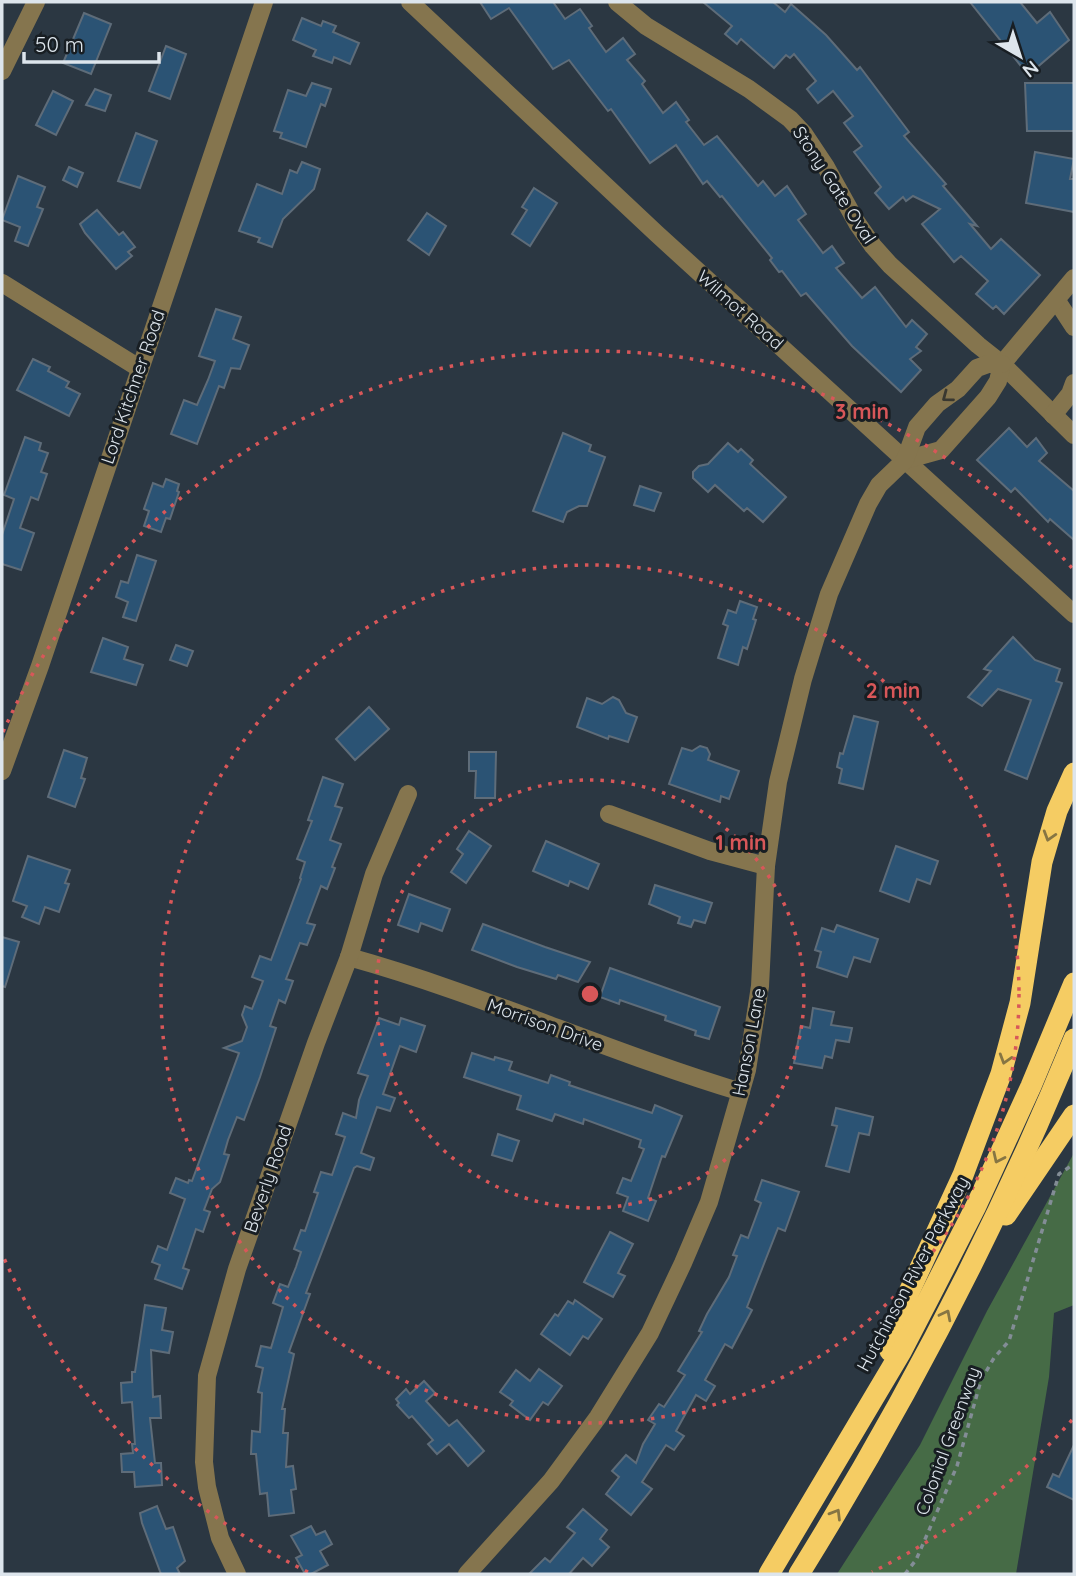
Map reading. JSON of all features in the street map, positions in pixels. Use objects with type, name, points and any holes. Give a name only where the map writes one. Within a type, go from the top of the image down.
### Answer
[{"type":"highway","points":[[877,1391],[909,1292],[963,1175],[1001,1074],[1020,1003],[1042,862],[1057,811],[1074,773]]},
{"type":"highway","name":"Hutchinson River Parkway","points":[[769,1574],[901,1352],[976,1206],[1074,983]]},
{"type":"highway","points":[[799,1574],[875,1448],[919,1368],[993,1220],[1074,1040]]},
{"type":"highway","points":[[966,1275],[1074,1115]]},
{"type":"street","points":[[2,71],[36,2]]},
{"type":"street","name":"Lord Kitchner Road","points":[[2,772],[264,2]]},
{"type":"street","name":"Wilmot Road","points":[[410,2],[657,234],[1074,614]]},
{"type":"street","name":"Stony Gate Oval","points":[[617,2],[646,26],[749,89],[790,119],[804,134],[873,246],[909,282],[1002,364],[1074,435]]},
{"type":"street","points":[[905,460],[942,450],[989,397],[998,380],[1002,364],[1074,278]]},
{"type":"street","points":[[2,283],[139,368]]},
{"type":"street","points":[[1057,301],[1074,327]]},
{"type":"street","points":[[905,460],[917,427],[937,404],[958,389],[977,368],[1002,364]]},
{"type":"street","points":[[1053,415],[1070,394],[1074,383]]},
{"type":"street","name":"Hanson Lane","points":[[467,1574],[551,1481],[597,1417],[650,1333],[709,1202],[752,1045],[760,986],[766,866],[784,751],[815,635],[829,594],[868,504],[879,485],[905,460]]},
{"type":"street","name":"Beverly Road","points":[[237,1574],[220,1538],[207,1487],[204,1462],[207,1376],[237,1269],[349,957],[374,874],[408,794]]},
{"type":"street","points":[[609,814],[710,851],[766,866]]},
{"type":"street","name":"Morrison Drive","points":[[349,957],[399,971],[614,1050],[741,1092]]},
{"type":"path","name":"Colonial Greenway","points":[[905,1574],[916,1560],[957,1466],[981,1380],[993,1358],[1009,1341],[1059,1174],[1074,1164]]},
{"type":"green space","points":[[1074,1153],[1074,1305],[1054,1313],[1049,1377],[1016,1574],[837,1574],[920,1445],[987,1311]]},
{"type":"building","points":[[480,2],[553,2],[565,19],[580,9],[592,26],[589,28],[606,52],[623,38],[635,54],[627,60],[645,81],[642,84],[663,113],[676,102],[689,120],[686,122],[704,145],[717,136],[758,186],[763,181],[775,196],[787,186],[806,214],[798,220],[823,253],[832,246],[844,263],[836,268],[862,298],[875,287],[906,327],[912,320],[927,334],[916,347],[921,351],[910,359],[921,370],[901,392],[852,346],[806,293],[801,296],[782,271],[779,272],[770,260],[772,258],[722,196],[720,197],[707,181],[703,184],[676,145],[650,163],[611,109],[608,111],[569,60],[553,69],[509,8],[491,19]]},
{"type":"building","points":[[703,2],[773,2],[785,12],[791,4],[826,35],[857,70],[860,67],[909,132],[904,136],[946,184],[943,186],[977,226],[970,224],[991,249],[1001,239],[1040,275],[1004,314],[996,306],[993,309],[976,294],[988,281],[961,256],[954,262],[922,224],[940,209],[913,196],[906,201],[903,197],[889,209],[875,193],[881,187],[854,152],[862,146],[844,123],[853,116],[833,91],[818,103],[807,89],[816,81],[794,54],[790,58],[786,55],[774,68],[741,39],[737,44],[725,34],[732,26]]},
{"type":"building","points":[[970,2],[1020,2],[1037,23],[1050,12],[1069,40],[1028,75]]},
{"type":"building","points":[[84,13],[111,24],[91,74],[63,63]]},
{"type":"building","points":[[302,18],[321,26],[323,21],[336,26],[333,32],[359,43],[350,64],[334,57],[332,63],[313,56],[316,50],[293,40]]},
{"type":"building","points":[[166,46],[186,54],[170,99],[149,91]]},
{"type":"building","points":[[312,83],[331,89],[325,106],[321,104],[306,147],[280,138],[282,133],[274,131],[288,90],[306,96]]},
{"type":"building","points":[[1025,83],[1074,83],[1074,131],[1027,131]]},
{"type":"building","points":[[95,89],[111,95],[105,111],[86,105]]},
{"type":"building","points":[[53,91],[73,101],[56,135],[36,125]]},
{"type":"building","points":[[136,133],[157,141],[140,188],[118,181]]},
{"type":"building","points":[[1035,152],[1074,159],[1070,179],[1074,179],[1074,212],[1026,203]]},
{"type":"building","points":[[302,162],[320,169],[314,189],[283,219],[272,247],[258,242],[260,238],[239,231],[257,184],[282,194],[290,170],[297,173]]},
{"type":"building","points":[[69,167],[83,173],[77,187],[63,180]]},
{"type":"building","points":[[18,176],[45,187],[37,207],[43,209],[28,246],[15,241],[20,227],[2,220]]},
{"type":"building","points":[[534,188],[557,203],[530,246],[512,234],[527,210],[522,207]]},
{"type":"building","points":[[97,210],[119,235],[123,232],[135,247],[128,252],[132,256],[116,269],[80,224]]},
{"type":"building","points":[[427,213],[446,226],[429,255],[408,240]]},
{"type":"building","points":[[216,309],[241,317],[233,339],[249,345],[240,369],[231,368],[224,388],[219,386],[197,444],[171,434],[184,400],[197,405],[215,361],[199,356]]},
{"type":"building","points":[[33,359],[50,367],[48,371],[69,382],[66,387],[80,394],[69,416],[17,390]]},
{"type":"building","points":[[1009,428],[1027,447],[1036,438],[1047,453],[1039,461],[1074,491],[1074,540],[1050,519],[1048,522],[1015,488],[1011,492],[977,460]]},
{"type":"building","points":[[563,433],[591,445],[589,451],[605,457],[587,506],[579,506],[567,512],[563,522],[533,511]]},
{"type":"building","points":[[25,437],[41,443],[39,450],[48,453],[41,472],[47,474],[38,500],[31,497],[20,528],[34,533],[21,570],[2,564],[2,535],[14,499],[4,495]]},
{"type":"building","points":[[728,443],[738,452],[741,449],[753,460],[750,464],[786,497],[763,522],[747,508],[744,511],[715,485],[708,492],[693,478],[693,472],[699,466],[708,464]]},
{"type":"building","points":[[166,479],[179,484],[179,492],[170,519],[166,518],[161,532],[144,526],[149,511],[144,509],[153,483],[163,487]]},
{"type":"building","points":[[640,486],[661,493],[654,511],[634,505]]},
{"type":"building","points":[[137,555],[156,561],[136,621],[123,617],[128,602],[116,597],[121,581],[128,583]]},
{"type":"building","points":[[740,601],[757,607],[747,649],[743,647],[738,665],[718,658],[728,626],[723,624],[728,610],[736,613]]},
{"type":"building","points":[[1013,637],[1035,660],[1060,669],[1056,681],[1062,683],[1027,779],[1005,770],[1031,700],[998,689],[982,706],[968,697],[991,671],[984,669]]},
{"type":"building","points":[[103,638],[128,647],[124,659],[143,665],[136,685],[91,672]]},
{"type":"building","points":[[176,645],[193,651],[187,666],[170,660]]},
{"type":"building","points":[[613,697],[619,700],[626,713],[637,717],[628,742],[609,736],[608,739],[577,727],[587,698],[602,704]]},
{"type":"building","points":[[369,707],[389,729],[355,760],[336,739]]},
{"type":"building","points":[[854,716],[878,722],[863,789],[839,783],[842,769],[837,767]]},
{"type":"building","points":[[700,746],[707,748],[710,754],[708,760],[739,771],[729,799],[721,796],[720,802],[669,784],[682,748],[692,751]]},
{"type":"building","points":[[64,750],[87,758],[81,778],[85,779],[75,807],[48,797]]},
{"type":"building","points":[[469,752],[496,752],[495,798],[475,798],[476,771],[469,771]]},
{"type":"building","points":[[323,777],[343,784],[335,806],[342,808],[330,840],[341,844],[332,867],[335,868],[327,889],[321,886],[307,923],[315,925],[307,945],[300,943],[286,979],[293,981],[285,1003],[279,1000],[270,1026],[276,1028],[244,1120],[237,1117],[228,1140],[224,1154],[229,1155],[220,1182],[212,1189],[204,1210],[210,1212],[203,1232],[196,1229],[183,1268],[189,1270],[182,1289],[155,1279],[160,1265],[152,1262],[158,1246],[167,1250],[185,1199],[170,1193],[176,1178],[188,1183],[189,1180],[192,1181],[239,1053],[224,1048],[242,1041],[247,1027],[242,1015],[245,1006],[252,1009],[263,981],[252,977],[260,956],[271,960],[301,879],[305,862],[297,859],[312,821],[308,820]]},
{"type":"building","points":[[469,831],[491,846],[466,883],[451,872],[463,854],[457,849]]},
{"type":"building","points":[[546,841],[599,864],[588,889],[570,881],[568,886],[533,871]]},
{"type":"building","points":[[896,846],[938,861],[930,884],[917,879],[909,902],[880,891]]},
{"type":"building","points":[[28,856],[70,870],[65,883],[69,884],[59,912],[45,907],[39,924],[22,917],[27,906],[13,901]]},
{"type":"building","points":[[655,885],[712,903],[705,923],[694,920],[691,927],[678,923],[680,917],[649,904]]},
{"type":"building","points":[[409,894],[450,909],[442,931],[421,923],[418,932],[398,925]]},
{"type":"building","points":[[483,924],[590,962],[578,982],[558,975],[556,979],[517,967],[472,950]]},
{"type":"building","points":[[837,925],[878,939],[870,962],[854,957],[847,977],[817,967],[821,952],[815,950],[822,928],[834,932]]},
{"type":"building","points":[[2,937],[19,942],[5,987],[2,986]]},
{"type":"building","points":[[610,968],[720,1007],[709,1039],[695,1035],[696,1031],[665,1020],[666,1016],[620,1000],[619,1004],[600,997]]},
{"type":"building","points":[[813,1008],[834,1012],[831,1025],[852,1028],[849,1042],[836,1040],[832,1058],[825,1056],[822,1068],[794,1063],[801,1026],[810,1028]]},
{"type":"building","points":[[379,1018],[399,1025],[401,1018],[425,1026],[416,1052],[400,1046],[383,1094],[395,1098],[390,1111],[377,1107],[361,1153],[374,1158],[370,1170],[357,1166],[354,1168],[306,1293],[310,1294],[289,1352],[294,1354],[282,1409],[285,1409],[283,1433],[288,1433],[286,1467],[293,1466],[296,1489],[291,1490],[294,1513],[269,1516],[267,1493],[260,1494],[256,1454],[251,1454],[252,1431],[260,1432],[262,1393],[258,1392],[263,1368],[256,1366],[261,1346],[271,1348],[283,1307],[273,1303],[280,1284],[288,1287],[296,1267],[301,1252],[294,1249],[301,1230],[305,1231],[318,1193],[314,1192],[321,1172],[332,1175],[345,1137],[336,1134],[343,1113],[356,1118],[368,1076],[358,1073]]},
{"type":"building","points":[[472,1053],[512,1062],[509,1070],[548,1083],[551,1075],[570,1082],[569,1085],[652,1113],[655,1105],[682,1116],[665,1157],[662,1156],[648,1198],[656,1201],[648,1221],[623,1211],[628,1197],[617,1193],[623,1178],[631,1181],[644,1149],[639,1147],[641,1140],[584,1119],[583,1124],[555,1114],[552,1121],[517,1109],[521,1096],[464,1077]]},
{"type":"building","points":[[836,1108],[873,1117],[869,1135],[859,1133],[849,1172],[826,1166],[837,1126],[832,1125]]},
{"type":"building","points":[[498,1134],[519,1141],[512,1161],[492,1155]]},
{"type":"building","points":[[762,1180],[799,1192],[785,1231],[778,1228],[747,1307],[752,1310],[732,1348],[725,1344],[705,1380],[715,1386],[706,1401],[696,1395],[676,1431],[684,1436],[674,1450],[666,1445],[642,1482],[652,1489],[631,1515],[606,1494],[619,1477],[612,1471],[626,1455],[636,1463],[655,1424],[648,1420],[659,1404],[664,1407],[685,1375],[678,1371],[702,1332],[699,1331],[707,1314],[729,1277],[737,1256],[733,1255],[741,1235],[748,1238],[761,1203],[755,1200]]},
{"type":"building","points":[[610,1232],[633,1244],[618,1273],[625,1276],[613,1297],[584,1282]]},
{"type":"building","points":[[575,1300],[602,1319],[588,1339],[583,1336],[570,1355],[541,1334],[568,1301],[573,1304]]},
{"type":"building","points":[[145,1305],[166,1308],[162,1330],[173,1332],[169,1353],[151,1350],[153,1397],[160,1396],[161,1418],[150,1418],[155,1463],[161,1463],[162,1485],[135,1487],[134,1472],[122,1472],[121,1454],[133,1453],[132,1444],[135,1444],[132,1402],[122,1403],[121,1383],[132,1382]]},
{"type":"building","points":[[539,1369],[562,1386],[548,1405],[543,1402],[530,1420],[510,1405],[513,1401],[500,1392],[516,1370],[530,1381]]},
{"type":"building","points":[[424,1381],[435,1393],[426,1401],[449,1426],[457,1420],[484,1451],[468,1466],[449,1444],[437,1454],[428,1444],[433,1440],[412,1416],[409,1418],[397,1405],[399,1403],[396,1399],[406,1389],[410,1394]]},
{"type":"building","points":[[1074,1445],[1074,1500],[1047,1487],[1053,1474],[1059,1477]]},
{"type":"building","points":[[157,1506],[166,1529],[173,1527],[185,1561],[177,1568],[180,1574],[161,1574],[142,1523],[140,1513]]},
{"type":"building","points":[[583,1509],[607,1530],[600,1539],[609,1547],[592,1566],[583,1558],[569,1574],[529,1574],[545,1558],[550,1562],[575,1533],[567,1527]]},
{"type":"building","points":[[311,1526],[316,1535],[325,1531],[332,1544],[320,1551],[328,1565],[311,1574],[305,1574],[296,1558],[302,1555],[291,1536]]}]
